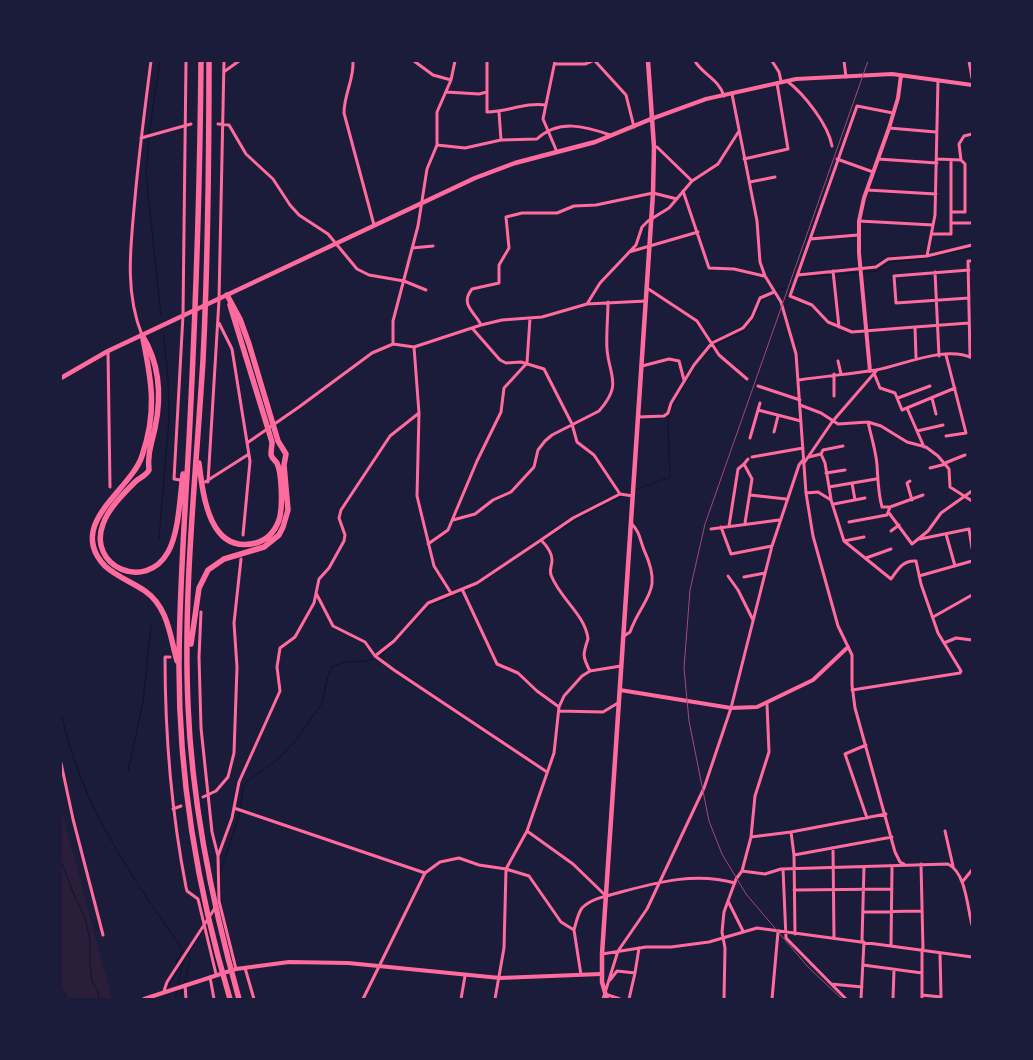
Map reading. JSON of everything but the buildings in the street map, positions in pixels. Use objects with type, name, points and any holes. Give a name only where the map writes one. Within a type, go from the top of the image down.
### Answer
[{"type":"highway","points":[[201,61],[200,207],[190,427],[182,533],[178,668],[186,791],[201,882],[230,999]]},
{"type":"highway","points":[[209,61],[209,224],[187,668],[195,790],[209,879],[239,999]]},
{"type":"highway","points":[[187,668],[199,588],[203,578],[220,562],[258,549],[272,541],[279,535],[286,519],[288,498],[284,465],[286,454],[271,426],[227,296]]},
{"type":"highway","points":[[142,335],[150,349],[157,369],[159,403],[148,458],[150,470],[135,482],[110,511],[102,525],[102,551],[112,564],[119,569],[135,573],[150,570],[164,559],[170,550],[176,526],[190,427]]},
{"type":"highway","points":[[142,335],[150,370],[153,406],[143,453],[135,473],[100,514],[94,527],[94,543],[96,552],[105,566],[144,590],[158,602],[168,623],[178,668]]},
{"type":"highway","points":[[197,448],[206,510],[216,529],[229,541],[250,544],[259,542],[274,531],[282,510],[277,464],[271,455],[271,426]]},
{"type":"main road","points":[[605,997],[601,974],[602,954],[652,218],[654,147],[648,61]]},
{"type":"main road","points":[[61,378],[108,350],[220,300],[374,225],[496,169],[613,136],[651,119]]},
{"type":"street","points":[[142,335],[133,308],[130,272],[141,138],[151,61]]},
{"type":"street","points":[[180,480],[174,479],[183,315],[186,61]]},
{"type":"street","points":[[224,61],[220,300],[207,482],[249,454]]},
{"type":"street","points":[[224,71],[239,61]]},
{"type":"street","points":[[353,61],[354,75],[345,98],[344,113],[374,225]]},
{"type":"street","points":[[414,61],[433,75],[451,80]]},
{"type":"street","points":[[393,344],[393,320],[412,248],[427,169],[437,145],[437,112],[451,80],[455,61]]},
{"type":"street","points":[[487,61],[487,112],[498,112],[528,104],[546,105]]},
{"type":"street","points":[[557,153],[543,119],[555,62],[585,64],[594,61],[626,95],[634,127]]},
{"type":"street","points":[[695,61],[698,66],[710,74],[724,96]]},
{"type":"street","points":[[744,159],[788,149],[779,72],[772,61]]},
{"type":"street","points":[[844,61],[846,77]]},
{"type":"street","points":[[970,61],[972,78]]},
{"type":"street","points":[[651,119],[697,102],[786,80],[901,75],[972,85]]},
{"type":"street","points":[[901,75],[889,128],[867,190],[859,220],[858,235],[872,372],[880,388],[895,392],[900,408],[907,408],[955,388]]},
{"type":"street","points":[[786,80],[803,95],[815,112],[832,146]]},
{"type":"street","points":[[927,256],[932,234],[936,194],[938,80]]},
{"type":"street","points":[[446,92],[472,94],[487,92]]},
{"type":"street","points":[[732,94],[757,221],[760,262],[765,276],[781,302],[789,328],[799,380],[806,493],[822,572],[838,626],[852,655],[852,690],[897,857],[904,864]]},
{"type":"street","points":[[893,113],[857,106],[790,296],[812,305],[828,322],[852,332],[969,323]]},
{"type":"street","points":[[498,112],[501,140]]},
{"type":"street","points":[[141,138],[191,124]]},
{"type":"street","points":[[218,124],[229,125],[246,154],[274,179],[290,205],[328,234],[348,260],[363,273],[404,281],[426,290]]},
{"type":"street","points":[[437,145],[465,148],[501,140],[537,139],[548,130],[572,125],[613,136]]},
{"type":"street","points":[[889,128],[936,132]]},
{"type":"street","points":[[587,304],[600,283],[638,240],[642,227],[652,218],[669,208],[692,181],[718,164],[740,131]]},
{"type":"street","points":[[951,212],[965,212],[965,164],[961,160],[959,144],[964,136],[972,134]]},
{"type":"street","points":[[654,147],[657,147],[692,181]]},
{"type":"street","points":[[838,159],[873,172]]},
{"type":"street","points":[[878,159],[961,160]]},
{"type":"street","points":[[932,234],[950,234],[951,160]]},
{"type":"street","points":[[750,182],[776,177]]},
{"type":"street","points":[[867,190],[936,194]]},
{"type":"street","points":[[683,191],[709,268],[734,269],[765,276]]},
{"type":"street","points":[[480,325],[470,313],[468,296],[472,289],[499,282],[499,265],[509,248],[506,217],[522,214],[557,213],[574,206],[596,206],[653,193],[677,199]]},
{"type":"street","points":[[859,220],[933,225]]},
{"type":"street","points":[[951,223],[972,223]]},
{"type":"street","points":[[629,252],[698,232]]},
{"type":"street","points":[[810,239],[858,235]]},
{"type":"street","points":[[798,275],[876,267],[888,259],[927,256],[972,245]]},
{"type":"street","points":[[412,248],[433,246]]},
{"type":"street","points":[[799,380],[834,374],[872,372],[916,358],[946,355],[971,357],[968,261],[972,261]]},
{"type":"street","points":[[969,270],[894,276],[896,303],[969,298]]},
{"type":"street","points":[[834,271],[839,327]]},
{"type":"street","points":[[935,272],[939,356]]},
{"type":"street","points":[[647,288],[697,320],[719,355],[747,379]]},
{"type":"street","points":[[638,417],[664,416],[668,413],[684,380],[712,343],[743,328],[752,317],[760,298],[774,292]]},
{"type":"street","points":[[247,443],[345,374],[361,359],[393,344],[414,347],[480,325],[542,317],[587,304],[646,301]]},
{"type":"street","points":[[453,520],[475,514],[493,500],[511,492],[534,467],[540,446],[552,435],[599,411],[607,401],[613,385],[612,370],[607,350],[608,302]]},
{"type":"street","points":[[428,544],[448,530],[501,412],[504,388],[527,363],[530,318]]},
{"type":"street","points":[[218,323],[232,349],[249,454],[243,535]]},
{"type":"street","points":[[915,327],[916,358]]},
{"type":"street","points":[[472,328],[500,360],[527,363],[544,368],[572,424],[577,442],[594,455],[620,494]]},
{"type":"street","points":[[414,347],[420,413],[417,496],[434,566],[450,593]]},
{"type":"street","points":[[108,350],[110,487]]},
{"type":"street","points":[[946,355],[966,433],[946,436]]},
{"type":"street","points":[[642,366],[669,359],[679,361],[684,380]]},
{"type":"street","points":[[838,361],[840,374]]},
{"type":"street","points":[[620,999],[605,997],[618,951],[647,909],[704,788],[732,708],[765,572],[786,499],[804,462],[832,422],[872,372]]},
{"type":"street","points":[[834,374],[832,384],[834,396]]},
{"type":"street","points":[[758,386],[800,400]]},
{"type":"street","points":[[898,398],[930,386]]},
{"type":"street","points":[[932,398],[936,414]]},
{"type":"street","points":[[750,438],[760,403]]},
{"type":"street","points":[[800,405],[821,413],[832,422],[838,424],[868,422],[881,426],[907,442],[924,447],[945,463],[949,469],[950,487],[972,501]]},
{"type":"street","points":[[907,408],[924,447]]},
{"type":"street","points":[[758,410],[801,421]]},
{"type":"street","points":[[218,856],[234,808],[239,782],[280,690],[277,674],[280,648],[295,637],[314,603],[319,579],[329,568],[344,541],[345,535],[339,518],[344,502],[390,436],[420,413]]},
{"type":"street","points":[[774,432],[778,416]]},
{"type":"street","points":[[868,422],[877,464],[876,479],[882,507],[890,507],[923,495]]},
{"type":"street","points":[[917,431],[943,425]]},
{"type":"street","points":[[808,457],[820,454],[823,450],[843,446]]},
{"type":"street","points":[[729,526],[738,469],[750,458],[803,448]]},
{"type":"street","points":[[820,454],[844,541],[891,579],[902,565],[910,561],[916,561],[919,576],[938,633],[961,671],[960,673],[852,690]]},
{"type":"street","points":[[930,468],[965,455]]},
{"type":"street","points":[[744,464],[752,479],[744,523]]},
{"type":"street","points":[[826,473],[845,470]]},
{"type":"street","points":[[829,486],[876,479]]},
{"type":"street","points":[[910,482],[906,483],[912,500]]},
{"type":"street","points":[[852,483],[854,500]]},
{"type":"street","points":[[920,540],[941,513],[972,491]]},
{"type":"street","points":[[806,493],[818,492],[832,502],[865,498]]},
{"type":"street","points":[[375,656],[394,641],[428,603],[477,583],[573,518],[620,494],[633,496]]},
{"type":"street","points":[[750,495],[786,499]]},
{"type":"street","points":[[850,522],[882,517],[889,512],[890,507]]},
{"type":"street","points":[[889,512],[912,544],[920,540],[969,529],[972,548]]},
{"type":"street","points":[[711,529],[744,523],[779,520]]},
{"type":"street","points":[[624,636],[630,632],[653,588],[648,556],[644,550],[642,537],[631,523]]},
{"type":"street","points":[[891,531],[899,525]]},
{"type":"street","points":[[721,527],[731,554],[772,546]]},
{"type":"street","points":[[946,534],[955,566]]},
{"type":"street","points":[[844,541],[864,537]]},
{"type":"street","points":[[541,540],[552,559],[550,573],[553,580],[584,624],[588,639],[583,649],[583,656],[590,671]]},
{"type":"street","points":[[866,558],[891,549]]},
{"type":"street","points":[[203,797],[222,786],[228,777],[235,746],[237,666],[234,623],[242,559]]},
{"type":"street","points":[[919,576],[972,561]]},
{"type":"street","points":[[744,577],[765,572]]},
{"type":"street","points":[[728,576],[754,620]]},
{"type":"street","points":[[462,589],[497,664],[518,673],[559,709],[603,712],[619,702]]},
{"type":"street","points":[[316,592],[323,602],[333,626],[365,642],[375,656],[547,772]]},
{"type":"street","points":[[933,617],[972,595]]},
{"type":"street","points":[[201,612],[199,657],[201,728],[212,832],[218,856],[219,902],[236,969]]},
{"type":"street","points":[[944,643],[956,638],[972,640]]},
{"type":"street","points":[[620,690],[732,708],[750,708],[767,704],[813,680],[848,647]]},
{"type":"street","points":[[170,657],[165,657],[165,687],[173,809],[186,886],[188,891],[198,899],[216,974]]},
{"type":"street","points":[[194,658],[199,657]]},
{"type":"street","points":[[496,999],[504,948],[506,869],[527,830],[547,772],[558,736],[559,709],[564,696],[582,676],[590,671],[622,666]]},
{"type":"street","points":[[724,999],[725,948],[722,932],[726,904],[734,883],[742,871],[751,837],[755,796],[769,752],[767,704]]},
{"type":"street","points":[[866,745],[845,754],[867,818]]},
{"type":"street","points":[[61,763],[73,819],[103,935]]},
{"type":"street","points":[[173,809],[181,806]]},
{"type":"street","points":[[234,808],[425,873]]},
{"type":"street","points":[[751,837],[791,832],[886,814]]},
{"type":"street","points":[[527,830],[573,864],[606,895]]},
{"type":"street","points":[[945,830],[953,866],[963,881],[972,925]]},
{"type":"street","points":[[791,832],[794,855],[795,934]]},
{"type":"street","points":[[794,855],[892,837]]},
{"type":"street","points":[[833,848],[834,938]]},
{"type":"street","points":[[363,999],[425,873],[440,862],[460,858],[479,865],[506,869],[530,876],[561,922],[574,930]]},
{"type":"street","points":[[742,871],[765,874],[783,869],[892,866],[904,864],[948,864],[953,866]]},
{"type":"street","points":[[921,864],[922,997],[941,997],[940,953]]},
{"type":"street","points":[[891,945],[892,866]]},
{"type":"street","points":[[861,999],[864,867]]},
{"type":"street","points":[[783,869],[784,933],[786,938],[846,999]]},
{"type":"street","points":[[963,881],[972,870]]},
{"type":"street","points":[[581,975],[574,930],[580,910],[588,904],[606,895],[660,881],[697,879],[734,883]]},
{"type":"street","points":[[794,890],[892,890]]},
{"type":"street","points":[[726,904],[728,901],[743,931]]},
{"type":"street","points":[[164,991],[167,982],[219,902]]},
{"type":"street","points":[[863,912],[922,911]]},
{"type":"street","points":[[602,954],[640,948],[671,947],[723,938],[757,928],[972,957]]},
{"type":"street","points":[[772,999],[778,932]]},
{"type":"street","points":[[629,999],[640,948]]},
{"type":"street","points":[[144,999],[185,984],[236,969],[307,961],[500,978],[601,974]]},
{"type":"street","points":[[863,966],[922,973]]},
{"type":"street","points":[[245,968],[254,999]]},
{"type":"street","points":[[893,999],[894,970]]},
{"type":"street","points":[[609,980],[618,971],[635,973]]},
{"type":"street","points":[[210,976],[214,999]]},
{"type":"street","points":[[462,999],[465,976]]},
{"type":"street","points":[[185,984],[186,999]]},
{"type":"street","points":[[831,984],[862,987]]},
{"type":"shaded area","points":[[61,808],[112,999],[69,999],[61,983]]},
{"type":"waterway","points":[[149,134],[160,61]]},
{"type":"waterway","points":[[149,138],[146,174],[161,316]]},
{"type":"waterway","points":[[767,297],[778,290],[798,285],[802,277],[877,271],[889,262],[921,259],[972,248]]},
{"type":"waterway","points":[[671,409],[696,365],[717,344],[744,331],[755,316],[763,298]]},
{"type":"waterway","points":[[159,539],[169,419],[168,378],[163,333]]},
{"type":"waterway","points":[[635,490],[670,477],[668,421],[670,413]]},
{"type":"waterway","points":[[543,541],[575,520],[622,496]]},
{"type":"waterway","points":[[221,904],[220,874],[240,813],[243,787],[247,781],[277,760],[297,739],[322,703],[332,667],[345,662],[368,661],[381,656],[430,606],[477,585],[498,571]]},
{"type":"waterway","points":[[128,772],[143,702],[151,626]]},
{"type":"waterway","points":[[61,712],[69,745],[80,777],[109,837],[126,866],[183,950],[176,962],[177,967]]},
{"type":"waterway","points":[[61,861],[85,918],[90,939],[92,981],[98,991],[99,999]]},
{"type":"waterway","points":[[166,990],[203,930]]},
{"type":"waterway","points":[[184,985],[190,959],[188,955]]},
{"type":"waterway","points":[[178,986],[183,963]]},
{"type":"waterway","points":[[181,999],[182,988]]},
{"type":"waterway","points":[[175,999],[177,990]]},
{"type":"railway","points":[[842,999],[808,967],[746,894],[722,854],[709,821],[689,721],[684,668],[690,590],[705,524],[868,61]]}]
